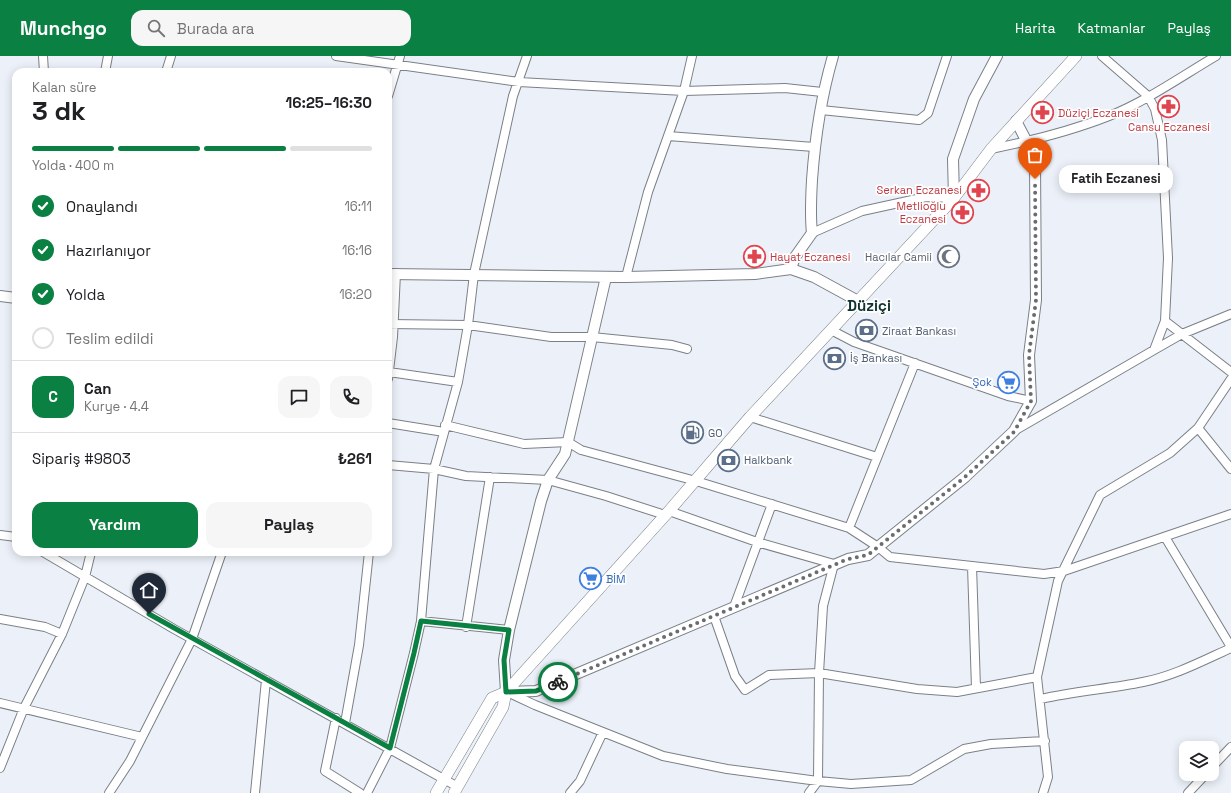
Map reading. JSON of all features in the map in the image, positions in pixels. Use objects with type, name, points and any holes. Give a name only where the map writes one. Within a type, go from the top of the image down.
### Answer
[{"type":"main road","points":[[436,793],[492,698],[506,692],[696,481],[750,417],[954,198],[991,149],[1076,56]]},
{"type":"main road","points":[[456,790],[503,707],[506,692]]},
{"type":"street","points":[[43,56],[44,68]]},
{"type":"street","points":[[106,68],[108,56]]},
{"type":"street","points":[[167,68],[170,56]]},
{"type":"street","points":[[336,56],[519,82],[684,91],[785,88],[822,92]]},
{"type":"street","points":[[392,84],[400,56]]},
{"type":"street","points":[[367,793],[390,748],[421,621],[434,469],[458,382],[468,325],[474,274],[513,96],[527,56]]},
{"type":"street","points":[[626,277],[648,192],[684,91],[692,56]]},
{"type":"street","points":[[812,233],[810,218],[814,147],[821,110],[822,92],[833,56]]},
{"type":"street","points":[[821,110],[919,120],[928,113],[947,56]]},
{"type":"street","points":[[1102,56],[1133,80],[1148,96],[1155,109],[1162,140],[1168,258],[1165,321],[1154,350]]},
{"type":"street","points":[[991,149],[1027,142],[1110,116],[1148,96],[1216,56]]},
{"type":"street","points":[[791,269],[795,257],[812,233],[862,211],[926,197],[954,198],[953,159],[974,99],[994,57]]},
{"type":"street","points":[[1014,432],[1031,401],[1029,355],[1036,300],[1035,163],[1027,142],[1016,121]]},
{"type":"street","points":[[668,136],[814,147]]},
{"type":"street","points":[[392,273],[626,277],[755,274],[791,269],[814,277],[858,301]]},
{"type":"street","points":[[506,692],[504,660],[509,630],[541,501],[548,480],[565,454],[606,277]]},
{"type":"street","points":[[0,296],[12,298]]},
{"type":"street","points":[[506,692],[536,691],[834,564],[848,559],[868,555],[965,477],[1014,432],[1182,334],[1231,314]]},
{"type":"street","points":[[1165,321],[1231,372]]},
{"type":"street","points":[[392,324],[468,325],[551,337],[592,337],[672,345],[686,349]]},
{"type":"street","points":[[831,330],[854,342],[1008,396],[1031,401]]},
{"type":"street","points":[[849,528],[915,363]]},
{"type":"street","points":[[392,375],[458,382]]},
{"type":"street","points":[[1043,793],[1048,777],[1041,699],[1037,676],[1058,581],[1100,495],[1139,470],[1170,453],[1198,428],[1231,379]]},
{"type":"street","points":[[750,417],[878,457]]},
{"type":"street","points":[[392,423],[445,428],[524,444],[568,442],[581,450],[696,481],[849,528],[878,547],[890,557],[1044,574],[1064,571],[1231,514]]},
{"type":"street","points":[[1198,428],[1231,469]]},
{"type":"street","points":[[392,464],[434,469],[466,476],[548,480],[667,513],[757,542],[834,564]]},
{"type":"street","points":[[466,627],[490,477]]},
{"type":"street","points":[[734,607],[772,504]]},
{"type":"street","points":[[0,535],[12,536]]},
{"type":"street","points":[[1041,699],[1067,693],[1144,682],[1177,673],[1231,647],[1164,537]]},
{"type":"street","points":[[50,556],[192,639],[390,748],[444,780],[456,790]]},
{"type":"street","points":[[0,768],[24,708],[62,634],[85,577],[90,556]]},
{"type":"street","points":[[109,793],[130,761],[192,639],[221,556]]},
{"type":"street","points":[[345,724],[359,646],[369,556]]},
{"type":"street","points":[[809,793],[818,781],[819,673],[823,606],[834,564]]},
{"type":"street","points":[[972,566],[976,688]]},
{"type":"street","points":[[714,616],[735,676],[745,690],[769,675],[819,673],[917,689],[957,692],[1037,676]]},
{"type":"street","points":[[0,619],[45,627],[62,634]]},
{"type":"street","points":[[421,621],[466,627],[509,630]]},
{"type":"street","points":[[255,793],[266,680]]},
{"type":"street","points":[[506,692],[663,756],[727,769],[818,781],[851,784],[911,780],[964,749],[991,744],[1045,741]]},
{"type":"street","points":[[0,703],[142,737]]},
{"type":"street","points":[[336,718],[325,771],[360,793]]},
{"type":"street","points":[[570,793],[580,781],[603,732]]},
{"type":"street","points":[[1219,760],[1231,747]]},
{"type":"street","points":[[1188,793],[1199,781]]},
{"type":"way so far","points":[[558,682],[848,559],[868,555],[965,477],[1014,432],[1031,401],[1029,355],[1036,300],[1035,179]]},
{"type":"place","name":"Cansu Eczanesi","points":[[1169,107]]},
{"type":"place","name":"Düziçi Eczanesi","points":[[1042,113]]},
{"type":"place","name":"Fatih Eczanesi","points":[[1035,179]]},
{"type":"place","name":"Serkan Eczanesi","points":[[978,190]]},
{"type":"place","name":"Metlioğlu Eczanesi","points":[[962,212]]},
{"type":"place","name":"Hayat Eczanesi","points":[[754,257]]},
{"type":"place","name":"Hacılar Camii","points":[[948,257]]},
{"type":"place","name":"Ziraat Bankası","points":[[866,331]]},
{"type":"place","name":"İş Bankası","points":[[835,358]]},
{"type":"place","name":"Şok","points":[[1008,382]]},
{"type":"place","name":"GO","points":[[692,433]]},
{"type":"place","name":"Halkbank","points":[[728,460]]},
{"type":"place","name":"BİM","points":[[591,579]]},
{"type":"district","name":"Düziçi","points":[[869,305]]},
{"type":"route","points":[[149,614],[390,748],[421,621],[466,627],[509,630],[504,660],[506,692],[536,691],[558,682]]}]
